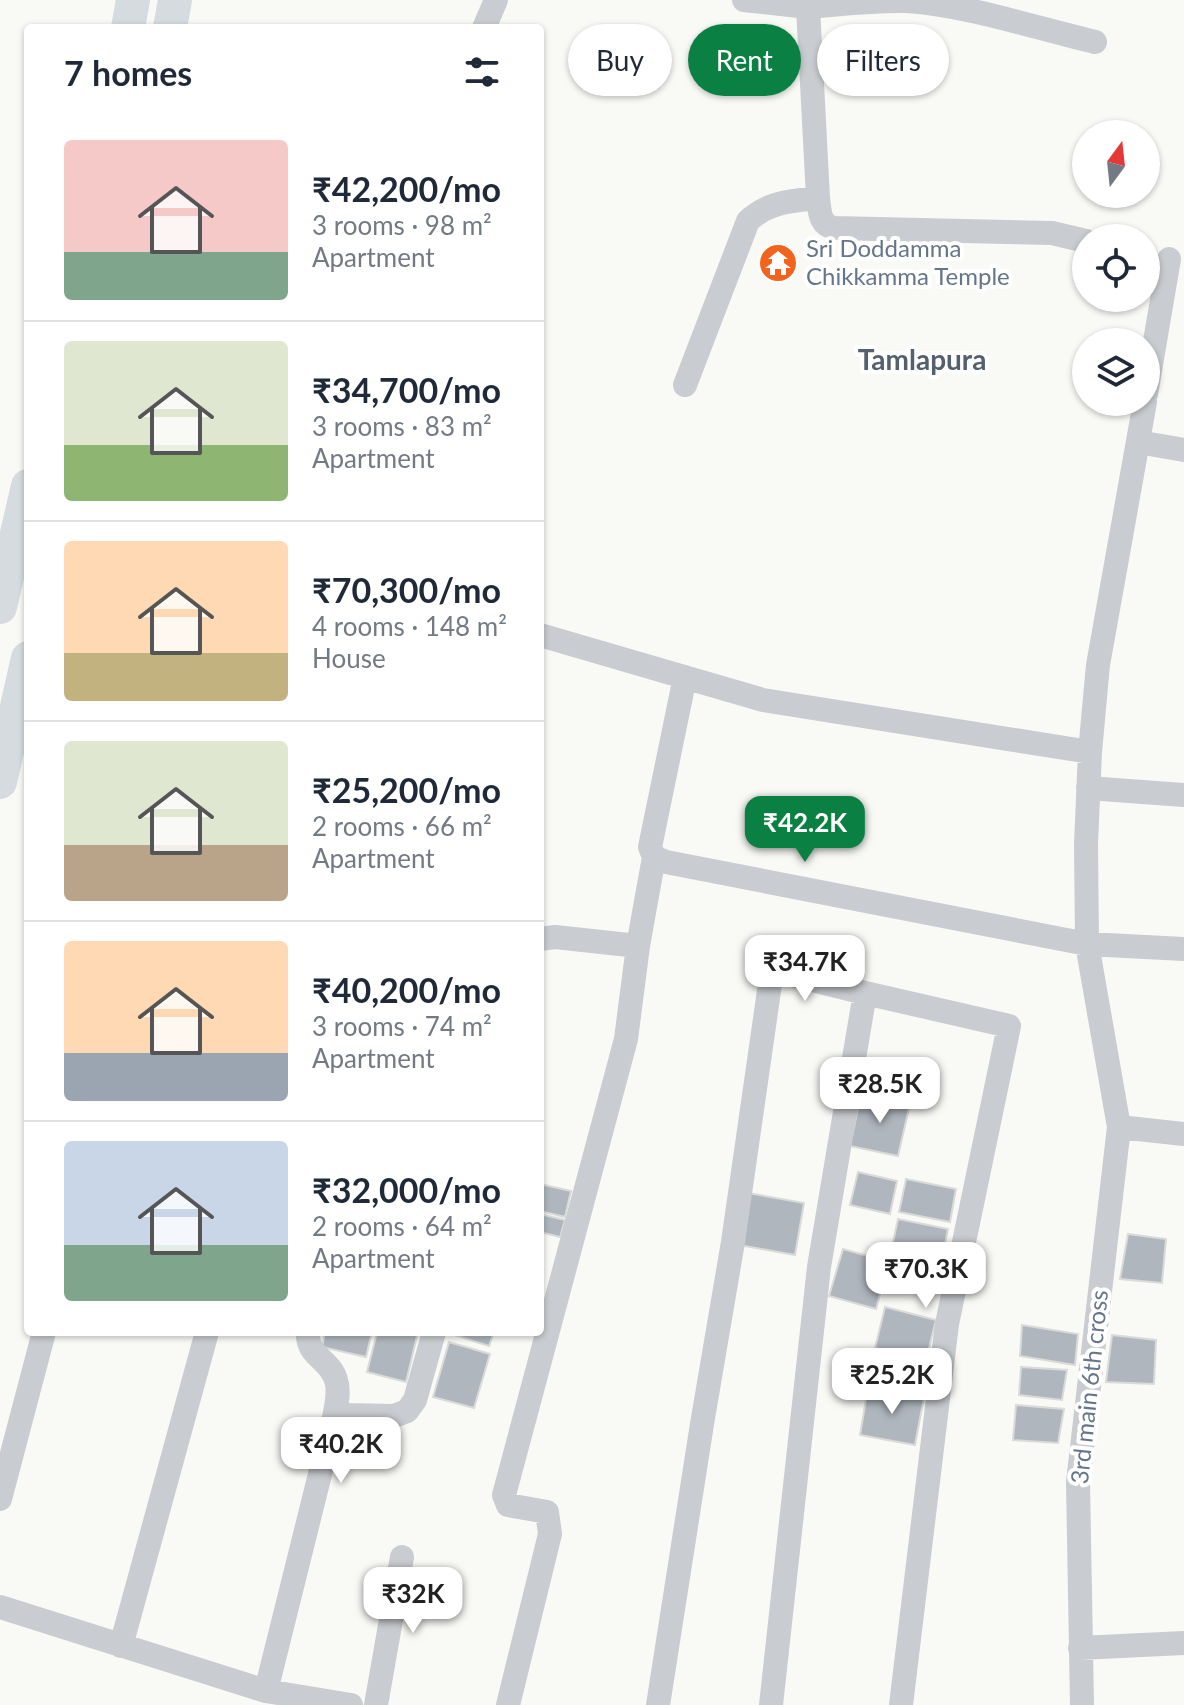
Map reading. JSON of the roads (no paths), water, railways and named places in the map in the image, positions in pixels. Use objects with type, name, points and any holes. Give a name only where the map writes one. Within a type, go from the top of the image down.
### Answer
[{"type":"main road","points":[[129,24],[133,0]]},
{"type":"main road","points":[[171,24],[175,0]]},
{"type":"main road","points":[[0,607],[24,503]]},
{"type":"main road","points":[[0,782],[24,676]]},
{"type":"street","points":[[486,24],[496,0]]},
{"type":"street","points":[[744,0],[808,7],[882,2],[942,5],[1095,42]]},
{"type":"street","points":[[808,7],[818,198],[821,220],[826,226],[1052,233],[1072,238]]},
{"type":"street","points":[[685,385],[748,221],[760,210],[776,203],[818,198]]},
{"type":"street","points":[[1156,328],[1166,259]]},
{"type":"street","name":"3rd main 6th cross","points":[[1082,1705],[1078,1482],[1119,1127],[1087,944],[1088,788],[1098,665],[1143,416]]},
{"type":"street","points":[[1138,442],[1184,450]]},
{"type":"street","points":[[544,637],[763,700],[1090,752]]},
{"type":"street","points":[[508,1705],[550,1534],[547,1512],[508,1505],[504,1495],[626,1039],[654,857],[650,847],[685,677]]},
{"type":"street","points":[[1088,788],[1184,795]]},
{"type":"street","points":[[654,857],[666,862],[1087,944],[1184,949]]},
{"type":"street","points":[[544,938],[638,946]]},
{"type":"street","points":[[658,1705],[733,1242],[772,970],[1009,1026],[947,1324],[901,1705]]},
{"type":"street","points":[[771,1705],[819,1267],[865,993]]},
{"type":"street","points":[[1119,1127],[1184,1134]]},
{"type":"street","points":[[0,1499],[43,1336]]},
{"type":"street","points":[[121,1646],[206,1336]]},
{"type":"street","points":[[266,1691],[334,1418],[337,1381],[312,1351],[308,1336]]},
{"type":"street","points":[[334,1418],[344,1415],[394,1416],[407,1411],[415,1400],[433,1336]]},
{"type":"street","points":[[376,1705],[402,1557]]},
{"type":"street","points":[[0,1607],[298,1700],[351,1705]]},
{"type":"street","points":[[1080,1648],[1184,1643]]},
{"type":"place","name":"Sri Doddamma Chikkamma Temple","points":[[778,263]]},
{"type":"district","name":"Tamlapura","points":[[922,360]]}]
